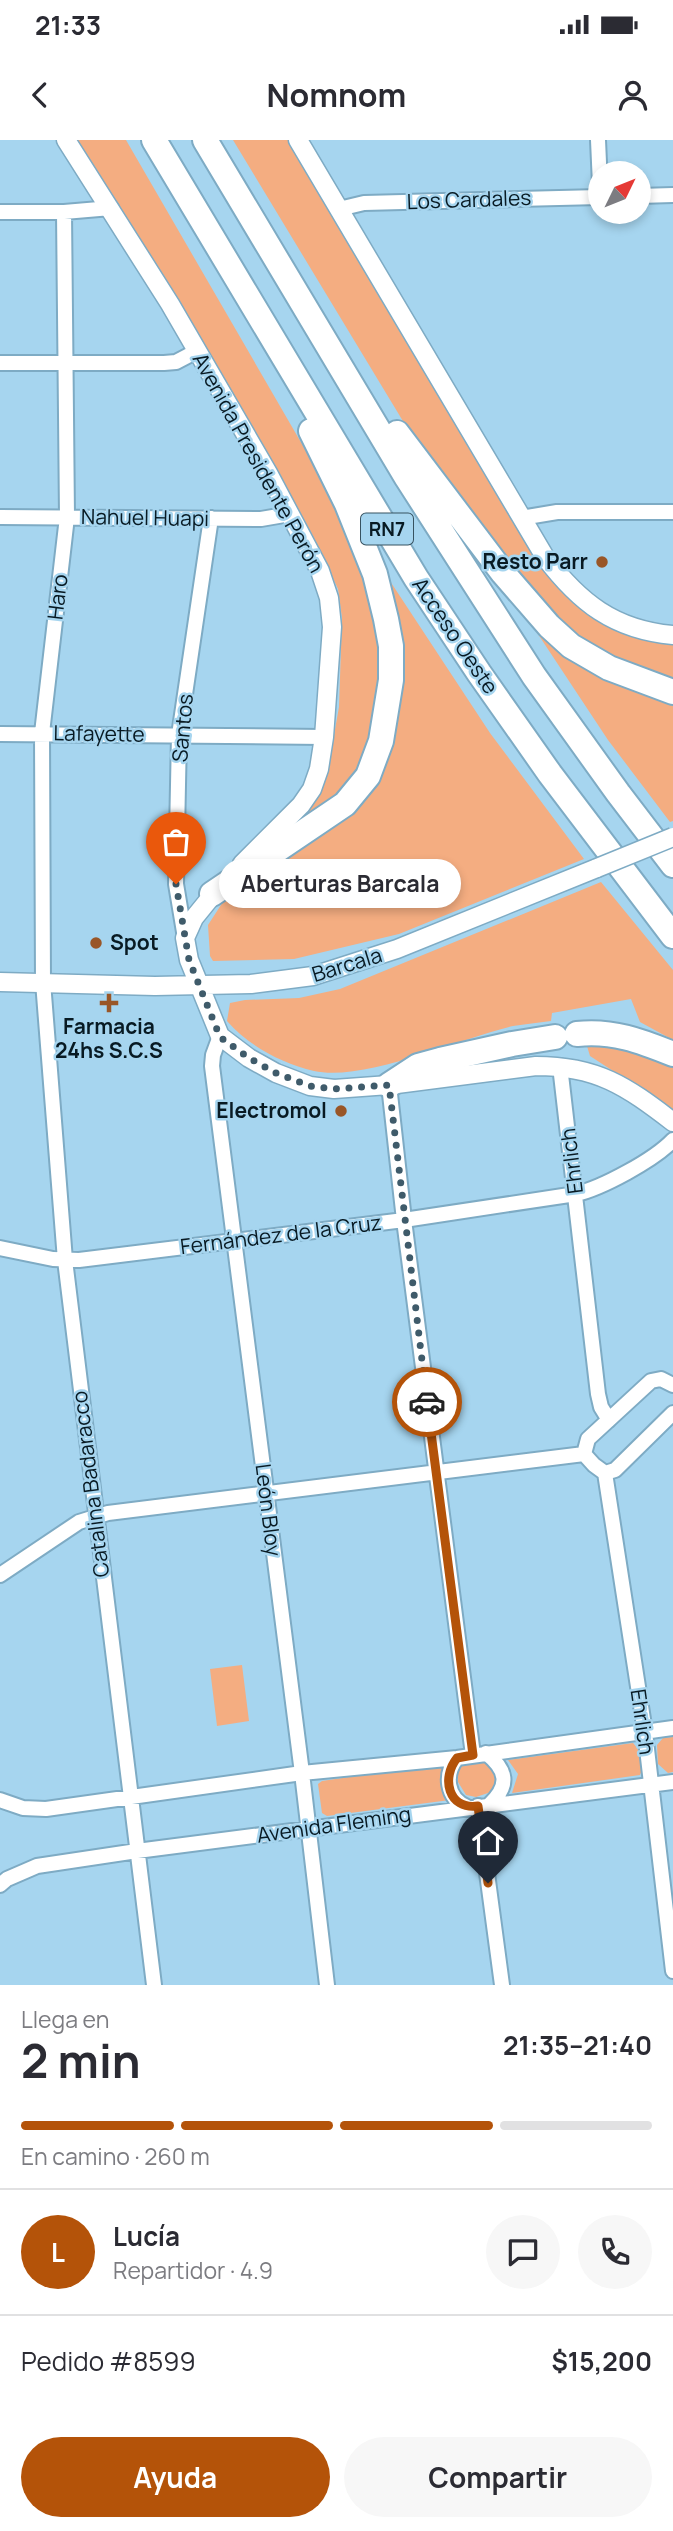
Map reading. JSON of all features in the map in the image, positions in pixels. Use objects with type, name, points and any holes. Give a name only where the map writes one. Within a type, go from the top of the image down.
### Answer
[{"type":"highway","name":"Acceso Oeste","points":[[153,140],[416,578],[572,804],[673,936]]},
{"type":"highway","name":"Acceso Oeste","points":[[205,140],[407,478],[534,676],[673,865]]},
{"type":"highway","points":[[212,894],[337,810],[358,791],[368,776],[378,751],[391,680],[391,646],[375,574],[347,504],[235,276]]},
{"type":"highway","points":[[309,312],[503,573],[550,626],[571,646],[608,668],[673,692]]},
{"type":"highway","points":[[389,1085],[418,1066],[440,1060],[512,1044],[595,1032],[619,1035],[673,1054]]},
{"type":"street","name":"Avenida Presidente Perón","points":[[66,140],[111,208],[197,352],[290,514],[320,571],[329,598],[332,627],[324,737],[319,769],[312,789],[301,805],[212,894],[194,918],[185,938]]},
{"type":"street","points":[[298,140],[545,557],[564,583],[583,601],[604,614],[638,630],[673,635]]},
{"type":"street","points":[[598,140],[599,161]]},
{"type":"street","points":[[651,196],[673,195]]},
{"type":"street","name":"Los Cardales","points":[[339,209],[364,203],[588,197]]},
{"type":"street","points":[[0,212],[64,212],[111,208]]},
{"type":"street","name":"Haro","points":[[43,982],[42,733],[67,517],[64,212]]},
{"type":"street","points":[[0,363],[164,363],[176,362],[197,352]]},
{"type":"street","points":[[521,517],[557,513],[673,512]]},
{"type":"street","name":"Nahuel Huapi","points":[[0,517],[261,519],[290,514]]},
{"type":"street","name":"Santos","points":[[185,938],[176,884],[179,735],[211,518]]},
{"type":"street","name":"Lafayette","points":[[0,734],[324,737]]},
{"type":"street","name":"Barcala","points":[[0,982],[155,986],[251,985],[327,973],[397,949],[673,837]]},
{"type":"street","points":[[185,938],[189,960],[220,1037],[276,1073],[310,1086],[334,1089],[389,1085],[536,1066],[560,1066],[589,1071],[616,1082],[673,1122]]},
{"type":"street","name":"Catalina Badaracco","points":[[43,982],[65,1260],[153,1985]]},
{"type":"street","name":"León Bloy","points":[[220,1037],[212,1066],[327,1985]]},
{"type":"street","name":"Ehrlich","points":[[560,1066],[598,1394],[601,1407],[609,1420]]},
{"type":"street","points":[[389,1085],[436,1472],[480,1754],[500,1768],[504,1782],[502,1790],[479,1806]]},
{"type":"street","name":"Fernández de la Cruz","points":[[0,1248],[65,1260],[404,1220],[576,1194],[592,1191],[653,1156],[673,1140]]},
{"type":"street","points":[[584,1454],[588,1439],[651,1381],[661,1379],[673,1385]]},
{"type":"street","points":[[584,1454],[605,1473],[615,1470],[673,1413]]},
{"type":"street","points":[[0,1575],[79,1522],[94,1516],[265,1492],[584,1454]]},
{"type":"street","name":"Ehrlich","points":[[605,1473],[645,1732],[673,1971]]},
{"type":"street","points":[[0,1800],[23,1808],[46,1809],[302,1773],[457,1758],[673,1728]]},
{"type":"street","points":[[457,1758],[448,1772],[448,1780],[456,1799],[479,1806]]},
{"type":"street","name":"Avenida Fleming","points":[[0,1885],[37,1866],[673,1782]]},
{"type":"street","points":[[479,1806],[502,1985]]},
{"type":"shaded area","points":[[76,140],[126,140],[339,508],[367,583],[379,629],[382,666],[376,711],[363,763],[349,787],[272,845],[320,792],[329,763],[339,707],[342,618],[338,589],[311,532],[231,392]]},
{"type":"shaded area","points":[[233,140],[291,140],[558,584],[673,639],[673,682],[617,659],[576,637],[473,521],[418,446]]},
{"type":"shaded area","points":[[497,572],[531,611],[673,695],[673,821],[670,822],[608,740]]},
{"type":"shaded area","points":[[386,575],[490,733],[584,859],[399,934],[294,959],[213,961],[210,956],[208,925],[230,891],[377,775]]},
{"type":"shaded area","points":[[601,882],[673,970],[673,1040],[640,1022],[631,999],[552,1013],[551,1021],[513,1026],[386,1065],[335,1073],[314,1071],[278,1058],[255,1046],[227,1021],[230,1003],[299,998],[340,989]]},
{"type":"shaded area","points":[[587,1046],[625,1047],[673,1066],[673,1110],[590,1056]]},
{"type":"shaded area","points":[[242,1665],[249,1721],[217,1726],[210,1669]]},
{"type":"shaded area","points":[[673,1737],[673,1772],[668,1773],[658,1764],[657,1745],[663,1738]]},
{"type":"shaded area","points":[[633,1743],[641,1758],[640,1775],[512,1793],[518,1774],[508,1760]]},
{"type":"shaded area","points":[[486,1762],[495,1767],[499,1779],[494,1791],[476,1797],[466,1795],[458,1782],[458,1769],[463,1763]]},
{"type":"shaded area","points":[[444,1763],[444,1782],[450,1800],[327,1816],[322,1813],[318,1784],[322,1781]]},
{"type":"way so far","points":[[176,884],[189,960],[220,1037],[276,1073],[310,1086],[334,1089],[389,1085],[427,1402]]},
{"type":"place","name":"Resto Parr","points":[[602,562]]},
{"type":"place","name":"Aberturas Barcala","points":[[176,884]]},
{"type":"place","name":"Spot","points":[[96,943]]},
{"type":"place","name":"Farmacia 24hs S.C.S","points":[[109,1003]]},
{"type":"place","name":"Electromol","points":[[341,1111]]},
{"type":"route","points":[[427,1402],[473,1755],[457,1758],[448,1772],[448,1780],[451,1791],[461,1805],[478,1806],[488,1883]]}]
